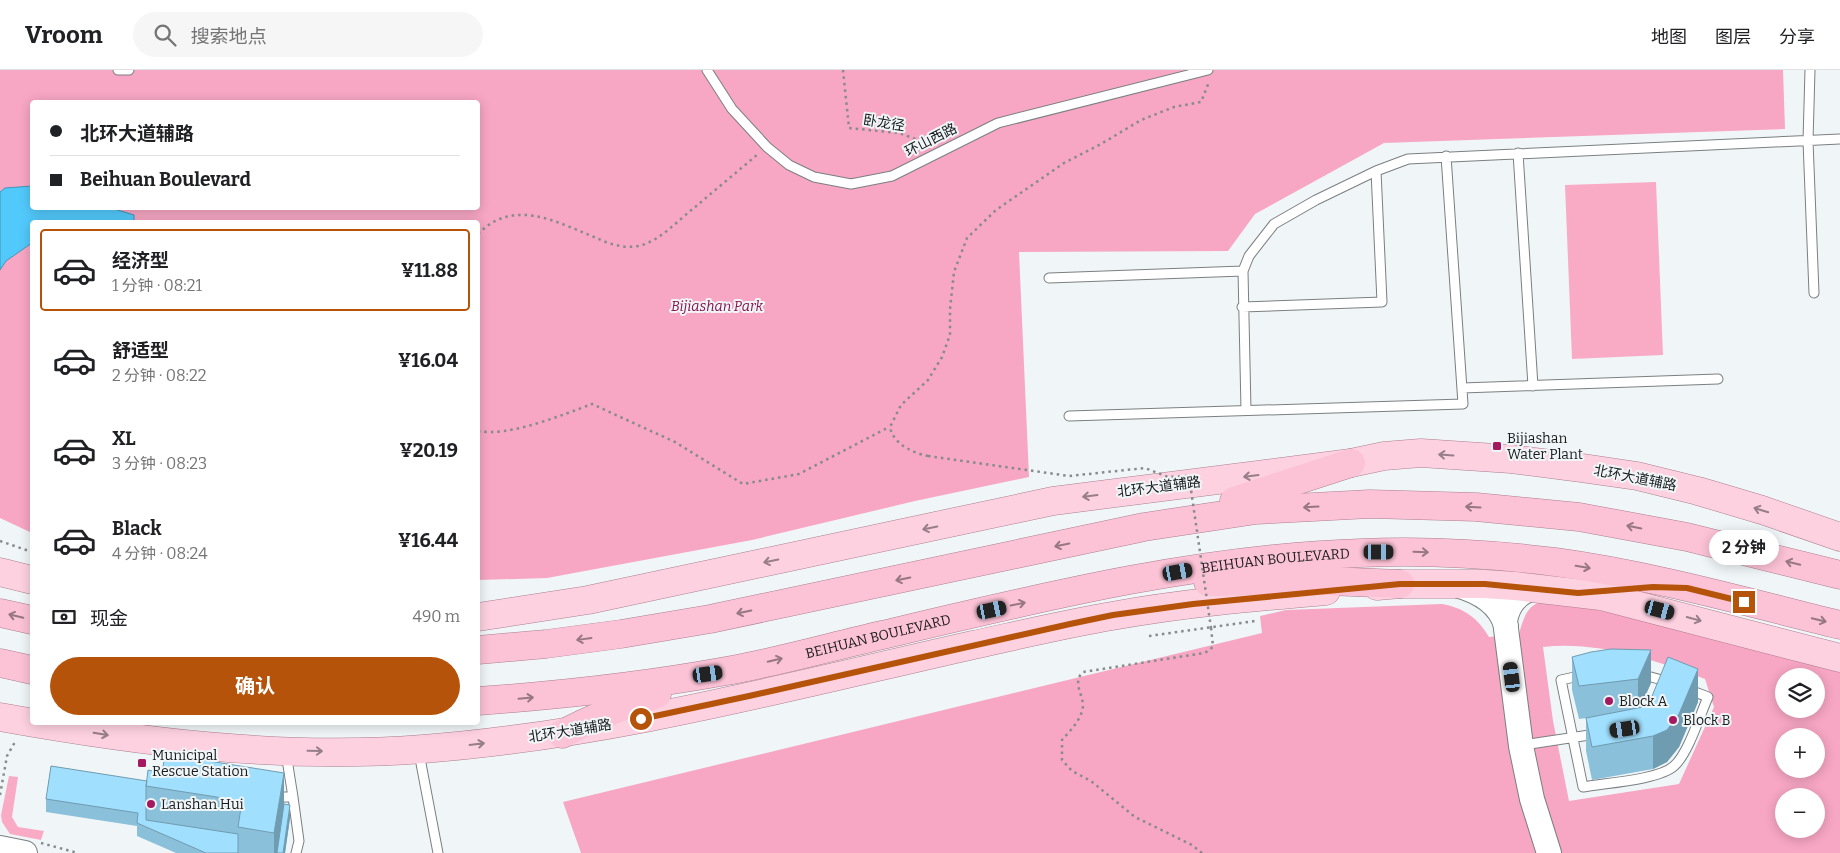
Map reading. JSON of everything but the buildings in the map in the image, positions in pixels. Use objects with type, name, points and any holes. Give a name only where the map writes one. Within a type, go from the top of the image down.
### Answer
[{"type":"highway","points":[[1144,527],[1278,488],[1351,463]]},
{"type":"highway","points":[[480,650],[546,644],[621,634],[710,619],[1144,527],[1256,510],[1370,504],[1476,507],[1579,517],[1687,538],[1840,574]]},
{"type":"highway","name":"BEIHUAN BOULEVARD","points":[[480,701],[558,695],[727,671],[975,613],[1096,588],[1227,564],[1316,555],[1412,552],[1465,554],[1557,562],[1687,588],[1840,625]]},
{"type":"highway","points":[[1096,588],[1304,580],[1400,584]]},
{"type":"highway","points":[[0,613],[30,620]]},
{"type":"highway","points":[[480,632],[546,644]]},
{"type":"highway","points":[[0,663],[30,670]]},
{"type":"highway","points":[[562,734],[627,704],[727,671]]},
{"type":"main road","name":"北环大道辅路","points":[[480,617],[588,600],[1052,501],[1351,463],[1384,456],[1421,453],[1512,459],[1637,476],[1698,491],[1840,536]]},
{"type":"main road","name":"北环大道辅路","points":[[48,725],[127,738],[286,751],[353,752],[419,750],[562,734],[749,696],[1113,615],[1193,604],[1400,584],[1495,584],[1578,593],[1642,606],[1840,658]]},
{"type":"main road","name":"北环大道辅路","points":[[1578,593],[1653,587],[1687,588]]},
{"type":"main road","name":"北环大道辅路","points":[[0,717],[30,722]]},
{"type":"street","points":[[1447,583],[1469,589],[1488,600],[1501,613],[1506,626]]},
{"type":"street","points":[[1536,588],[1525,592],[1511,603],[1506,617],[1506,626],[1521,746],[1532,799],[1549,853]]},
{"type":"street","points":[[0,848],[24,853]]},
{"type":"lane","points":[[118,70],[129,70]]},
{"type":"lane","name":"环山西路","points":[[707,70],[732,109],[767,147],[789,165],[814,177],[852,184],[892,176],[998,123],[1209,74]]},
{"type":"lane","points":[[1810,70],[1808,141],[1814,293]]},
{"type":"lane","points":[[1246,410],[1242,271],[1249,256],[1274,224],[1316,200],[1376,171],[1408,159],[1446,156],[1840,139]]},
{"type":"lane","points":[[1518,153],[1533,386]]},
{"type":"lane","points":[[1069,416],[1463,404],[1446,156]]},
{"type":"lane","points":[[1242,306],[1382,302],[1376,171]]},
{"type":"lane","points":[[1049,278],[1242,271]]},
{"type":"lane","points":[[1462,388],[1718,380]]},
{"type":"lane","points":[[1597,672],[1636,673],[1708,697],[1682,757],[1674,766],[1654,776],[1583,787],[1574,737],[1561,680],[1597,672]]},
{"type":"lane","points":[[1521,746],[1603,733]]},
{"type":"lane","points":[[419,750],[438,853]]},
{"type":"lane","points":[[286,751],[299,841],[296,853]]},
{"type":"lane","points":[[260,798],[293,797]]},
{"type":"path","name":"卧龙径","points":[[843,70],[848,128],[899,133],[943,149]]},
{"type":"path","points":[[480,431],[487,433],[539,424],[592,404],[675,442],[743,484],[799,474],[890,427],[901,405],[928,380],[942,357],[950,335],[950,309],[954,272],[967,238],[996,210],[1064,163],[1141,120],[1174,107],[1202,102],[1209,74]]},
{"type":"path","points":[[480,232],[485,226],[507,216],[527,214],[557,222],[614,246],[637,246],[658,238],[767,147]]},
{"type":"path","points":[[890,427],[890,431],[899,442],[914,453],[928,456],[1069,476],[1145,468],[1168,477],[1189,476],[1213,646],[1210,650],[1204,652],[1083,672],[1079,675],[1078,684],[1083,708],[1075,726],[1062,740],[1062,760],[1072,772],[1091,781],[1135,817],[1202,853]]},
{"type":"path","points":[[0,541],[30,551]]},
{"type":"path","points":[[1209,613],[1218,612]]},
{"type":"path","points":[[1149,636],[1255,621]]},
{"type":"path","points":[[0,795],[7,756],[16,739]]},
{"type":"shaded area","points":[[1656,182],[1663,355],[1572,359],[1565,185]]},
{"type":"shaded area","points":[[9,776],[18,777],[12,817],[18,827],[44,831],[41,840],[10,834],[2,822],[1,815]]},
{"type":"green space","name":"Bijiashan Park","points":[[0,70],[1783,70],[1785,129],[1384,143],[1255,214],[1228,251],[1019,252],[1029,477],[915,501],[752,540],[547,578],[480,580],[480,220],[134,220],[133,215],[117,210],[480,210],[480,100],[30,100],[30,186],[5,188],[0,192]]},
{"type":"green space","points":[[29,245],[30,532],[0,518],[0,270],[6,261]]},
{"type":"green space","points":[[1540,602],[1559,602],[1626,616],[1840,671],[1840,853],[581,853],[563,802],[1262,633],[1260,616],[1286,610],[1442,604],[1457,608],[1470,615],[1480,624],[1489,637],[1519,634],[1530,608]],"holes":[[[1564,646],[1605,649],[1646,659],[1705,679],[1714,707],[1679,784],[1569,801],[1553,721],[1543,647]]]},
{"type":"water","points":[[30,186],[30,210],[118,210],[134,215],[134,220],[30,220],[30,245],[6,261],[0,270],[0,192],[5,188]]},
{"type":"place","name":"Bijiashan Water Plant","points":[[1497,446]]},
{"type":"place","name":"Block A","points":[[1609,701]]},
{"type":"place","name":"Block B","points":[[1673,720]]},
{"type":"place","name":"Municipal Rescue Station","points":[[142,763]]},
{"type":"place","name":"Lanshan Hui","points":[[151,804]]},
{"type":"route","points":[[641,719],[1113,615],[1193,604],[1400,584],[1447,583],[1515,586],[1578,593],[1653,587],[1687,588],[1744,602]]}]
